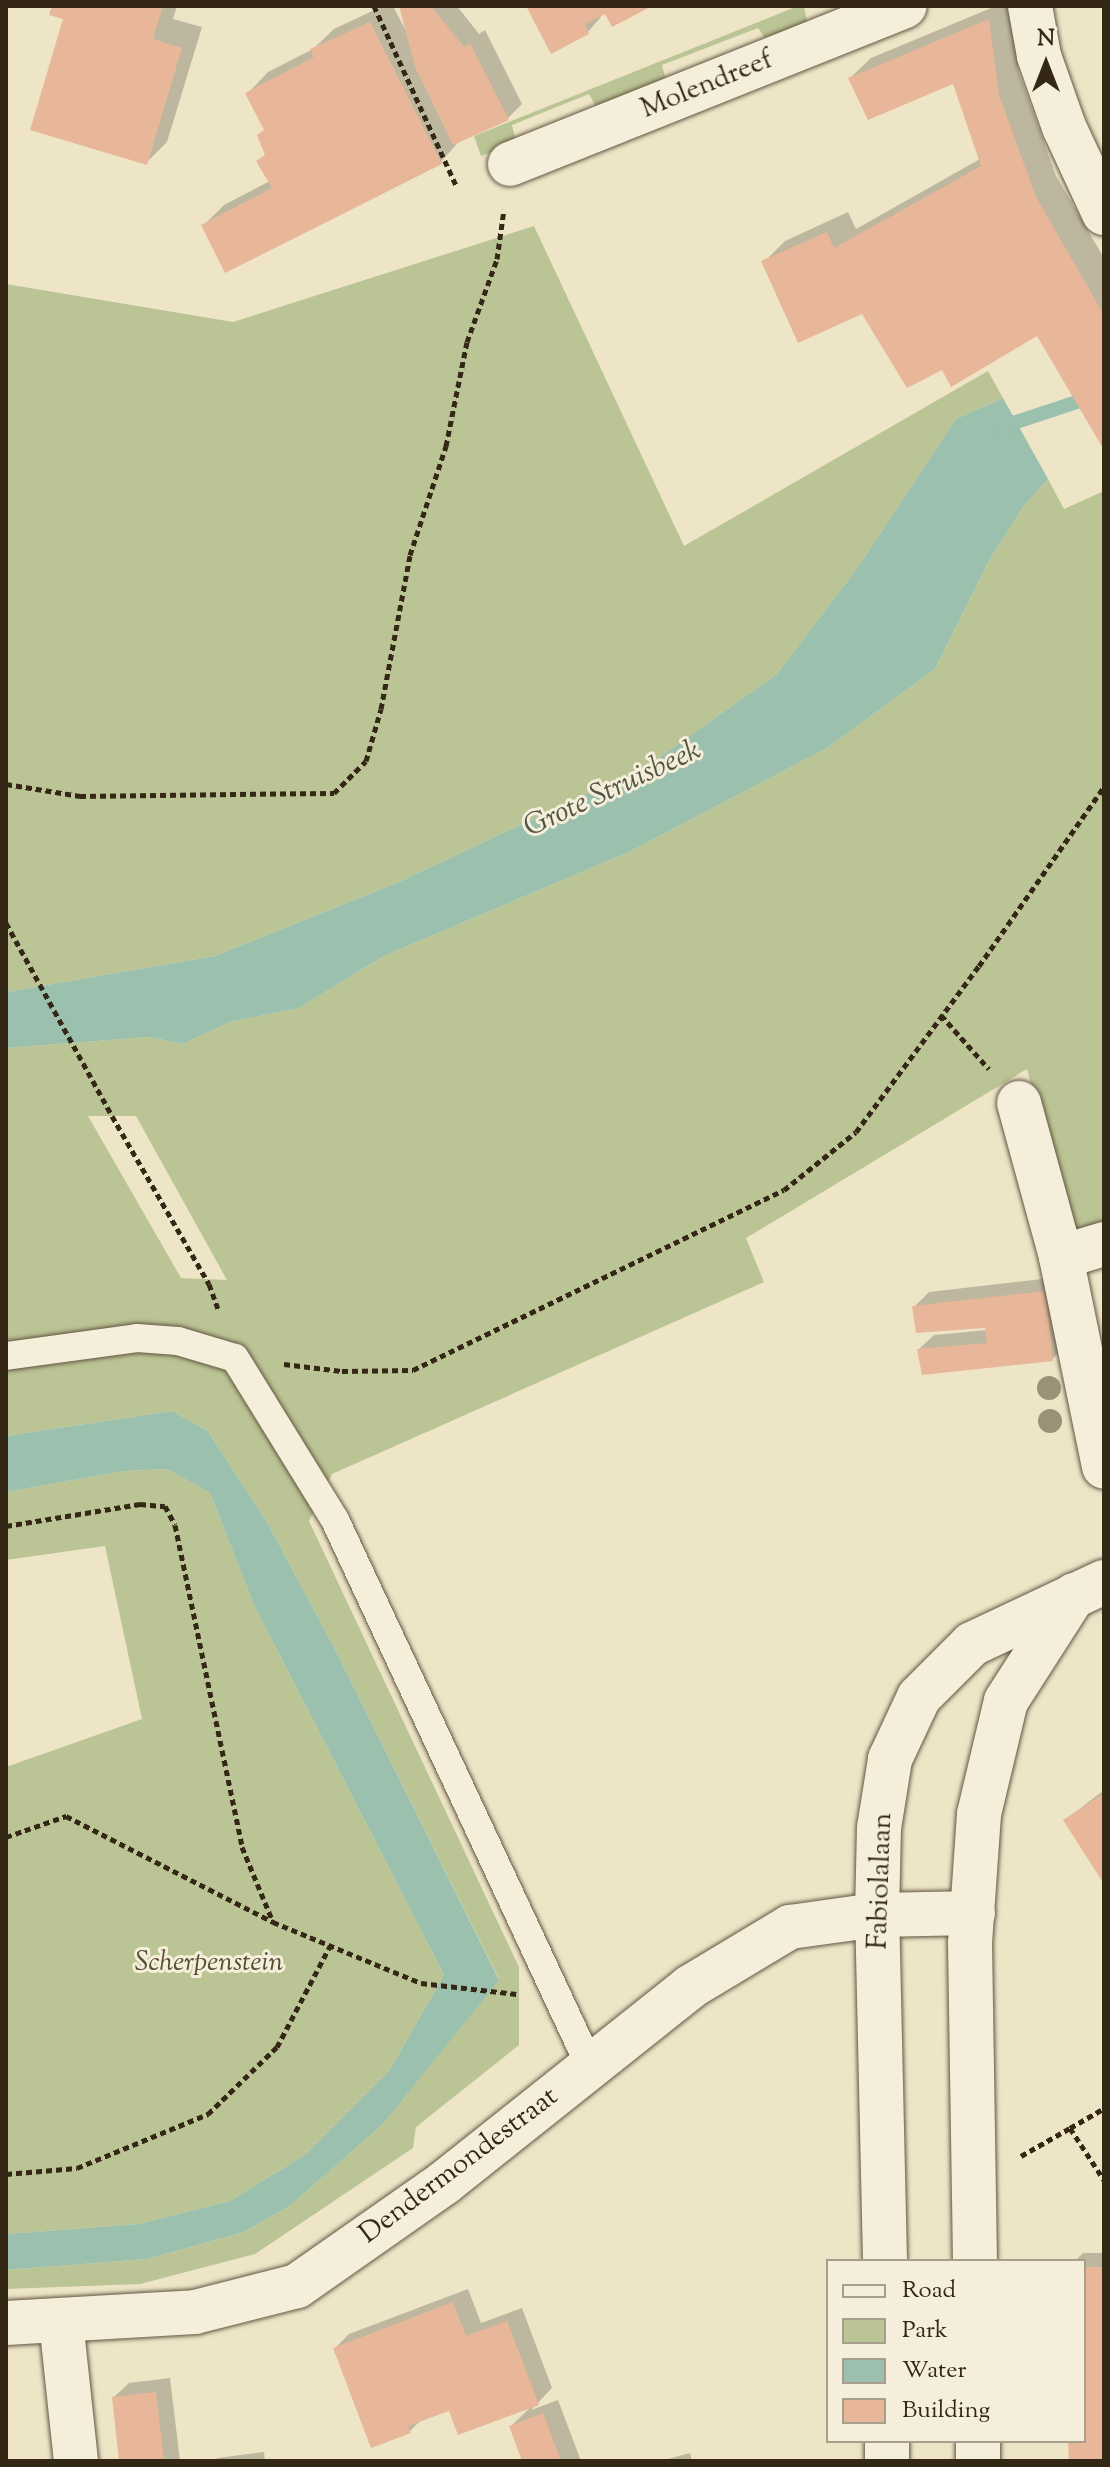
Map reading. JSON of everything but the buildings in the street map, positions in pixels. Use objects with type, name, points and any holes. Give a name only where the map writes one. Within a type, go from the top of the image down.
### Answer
[{"type":"street","name":"Molendreef","points":[[510,164],[905,6]]},
{"type":"street","points":[[1030,6],[1039,56],[1064,127],[1104,213]]},
{"type":"street","points":[[1019,1103],[1061,1257],[1104,1467]]},
{"type":"street","points":[[1061,1257],[1104,1244]]},
{"type":"street","name":"Fabiolalaan","points":[[975,2259],[973,1913],[979,1814],[1006,1701],[1089,1589]]},
{"type":"street","name":"Fabiolalaan","points":[[885,2259],[877,1915],[879,1828],[890,1759],[919,1697],[972,1644],[1089,1589]]},
{"type":"street","name":"Dendermondestraat","points":[[6,2323],[195,2312],[297,2286],[444,2183],[690,1987],[790,1927],[877,1915],[973,1913]]},
{"type":"street","points":[[61,2321],[76,2461]]},
{"type":"lane","points":[[6,1356],[137,1338],[178,1341],[235,1358],[335,1520],[590,2066]]},
{"type":"path","points":[[374,6],[457,187]]},
{"type":"path","points":[[6,784],[80,796],[334,793],[366,761],[381,709],[410,555],[446,446],[467,342],[497,259],[510,164]]},
{"type":"path","points":[[235,1358],[342,1371],[413,1370],[784,1190],[856,1132],[979,966],[1104,787]]},
{"type":"path","points":[[6,923],[209,1284]]},
{"type":"path","points":[[941,1015],[1019,1103]]},
{"type":"path","points":[[6,1526],[140,1504],[165,1506],[175,1525],[242,1847],[273,1922]]},
{"type":"path","points":[[6,1837],[66,1816],[273,1922],[421,1983],[510,1996]]},
{"type":"path","points":[[6,2174],[77,2168],[208,2114],[277,2047],[330,1946]]},
{"type":"path","points":[[973,2178],[1041,2147],[1104,2108]]},
{"type":"path","points":[[1070,2128],[1104,2180]]},
{"type":"green space","points":[[804,6],[808,27],[768,43],[758,28],[662,65],[667,84],[598,111],[589,94],[512,125],[516,142],[481,156],[474,136]]},
{"type":"green space","points":[[534,226],[684,546],[988,371],[1003,398],[956,419],[858,567],[777,674],[650,764],[401,881],[215,956],[6,992],[6,284],[233,322]]},
{"type":"green space","points":[[1048,479],[1064,509],[1104,491],[1104,1223],[1070,1232],[1027,1069],[746,1238],[764,1282],[332,1474],[309,1521],[519,1967],[519,2045],[416,2127],[413,2148],[255,2254],[140,2284],[6,2289],[6,2270],[147,2259],[244,2232],[291,2205],[384,2123],[499,1979],[336,1651],[268,1524],[208,1431],[172,1411],[6,1436],[6,1048],[149,1037],[183,1044],[230,1022],[299,1008],[384,956],[631,851],[827,748],[935,669],[990,559],[1023,507]],"holes":[[[88,1116],[136,1116],[227,1280],[181,1278]]]},
{"type":"green space","name":"Scherpenstein","points":[[167,1469],[210,1493],[254,1605],[444,1975],[389,2071],[306,2154],[230,2201],[139,2224],[6,2234],[6,1767],[142,1719],[105,1546],[6,1560],[6,1492],[124,1471]]},
{"type":"water","points":[[1003,398],[1048,479],[1023,507],[990,559],[935,669],[827,748],[631,851],[384,956],[299,1008],[230,1022],[183,1044],[149,1037],[6,1048],[6,992],[215,956],[401,881],[650,764],[777,674],[858,567],[956,419]]},
{"type":"water","points":[[172,1411],[208,1431],[268,1524],[336,1651],[499,1980],[384,2123],[291,2205],[244,2232],[147,2259],[6,2270],[6,2234],[139,2224],[230,2201],[306,2154],[389,2071],[444,1975],[254,1605],[210,1493],[167,1469],[124,1471],[6,1492],[6,1436]]},
{"type":"waterway","name":"Grote Struisbeek","points":[[1004,436],[1016,422],[1104,393]]}]
